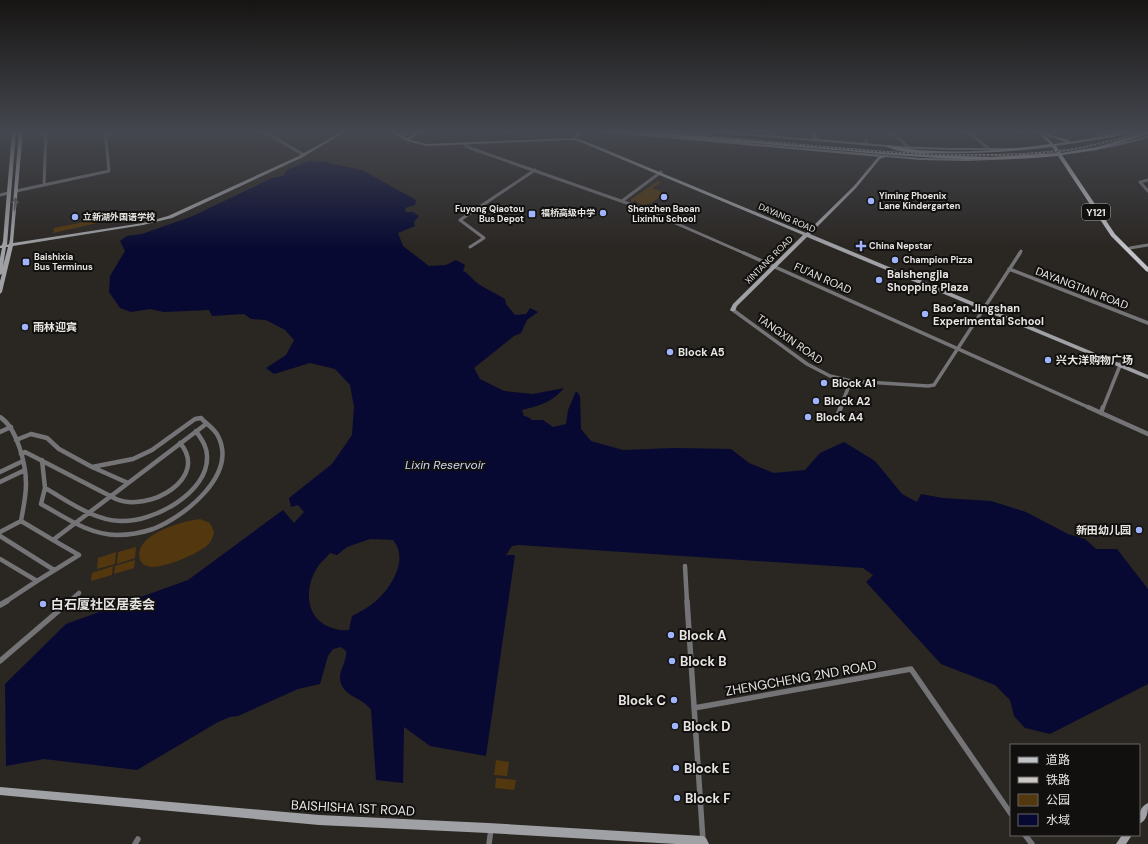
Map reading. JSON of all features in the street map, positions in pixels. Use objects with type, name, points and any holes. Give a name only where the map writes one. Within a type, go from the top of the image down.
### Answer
[{"type":"main road","points":[[0,292],[6,234],[10,170]]},
{"type":"main road","points":[[5,244],[12,236],[18,170]]},
{"type":"main road","points":[[5,244],[132,226],[163,219],[189,209],[269,170]]},
{"type":"main road","name":"DAYANG ROAD","points":[[655,170],[1148,375]]},
{"type":"main road","name":"XINTANG ROAD","points":[[733,310],[735,305],[855,187],[869,170]]},
{"type":"main road","name":"Y121","points":[[1072,170],[1112,228],[1148,265]]},
{"type":"main road","name":"Y121","points":[[1072,170],[1113,235],[1126,250],[1148,270]]},
{"type":"main road","points":[[12,236],[18,240],[28,241]]},
{"type":"main road","points":[[4,254],[28,241]]},
{"type":"main road","points":[[0,273],[4,254]]},
{"type":"main road","name":"BAISHISHA 1ST ROAD","points":[[0,791],[319,820],[491,828],[703,843]]},
{"type":"main road","points":[[1140,818],[1148,807]]},
{"type":"street","points":[[44,185],[45,170]]},
{"type":"street","points":[[16,191],[109,170]]},
{"type":"street","points":[[470,247],[484,238],[460,220],[534,170]]},
{"type":"street","name":"FU'AN ROAD","points":[[536,170],[622,201],[774,266],[1148,434]]},
{"type":"street","points":[[622,201],[661,173]]},
{"type":"street","points":[[1148,180],[1140,182],[1148,191]]},
{"type":"street","points":[[0,195],[8,193]]},
{"type":"street","points":[[1130,248],[1148,245]]},
{"type":"street","points":[[958,349],[1022,250]]},
{"type":"street","name":"DAYANGTIAN ROAD","points":[[1009,269],[1148,323]]},
{"type":"street","name":"TANGXIN ROAD","points":[[733,310],[807,364],[830,376],[851,381],[928,386],[934,385],[958,349]]},
{"type":"street","points":[[1100,413],[1121,364]]},
{"type":"street","points":[[840,417],[837,416],[851,381]]},
{"type":"street","points":[[0,417],[8,422],[11,427],[25,470],[26,478],[21,521]]},
{"type":"street","points":[[42,460],[45,488],[41,504],[96,532],[114,535],[138,534],[162,525],[198,500],[212,483],[221,466],[223,453],[219,437],[215,430],[206,424],[201,418],[194,419],[146,453],[132,459],[92,467]]},
{"type":"street","points":[[53,540],[206,424]]},
{"type":"street","points":[[0,432],[11,427]]},
{"type":"street","points":[[45,488],[108,520],[127,522],[153,515],[171,507],[188,494],[200,480],[207,463],[207,448],[196,431]]},
{"type":"street","points":[[16,440],[31,434],[47,438],[59,449],[92,467],[128,483]]},
{"type":"street","points":[[20,454],[25,452],[111,496],[127,503],[136,504],[163,495],[175,487],[184,476],[190,463],[188,451],[180,443]]},
{"type":"street","points":[[0,470],[23,461]]},
{"type":"street","points":[[0,482],[25,470]]},
{"type":"street","points":[[0,532],[21,521]]},
{"type":"street","points":[[0,605],[79,555],[21,521]]},
{"type":"street","points":[[0,536],[54,570]]},
{"type":"street","points":[[0,559],[37,581]]},
{"type":"street","points":[[685,566],[703,843]]},
{"type":"street","points":[[0,661],[79,593]]},
{"type":"street","name":"ZHENGCHENG 2ND ROAD","points":[[694,708],[911,669],[1010,813]]},
{"type":"street","points":[[489,844],[491,828]]},
{"type":"street","points":[[1026,836],[1032,844]]},
{"type":"green space","points":[[658,181],[661,182],[652,188],[660,191],[662,194],[656,200],[645,205],[638,203],[635,200],[633,202],[630,200]]},
{"type":"green space","points":[[102,213],[102,222],[53,233],[54,228],[84,222],[84,216]]},
{"type":"green space","points":[[200,519],[210,523],[214,532],[213,537],[207,546],[185,558],[158,567],[149,567],[141,562],[140,551],[143,543],[151,537],[171,526]]},
{"type":"green space","points":[[136,547],[135,558],[117,564],[118,552]]},
{"type":"green space","points":[[116,552],[115,564],[97,569],[98,558]]},
{"type":"green space","points":[[135,560],[134,568],[114,574],[115,566]]},
{"type":"green space","points":[[113,566],[112,575],[91,581],[92,573]]},
{"type":"green space","points":[[496,760],[509,762],[507,776],[494,775]]},
{"type":"green space","points":[[496,778],[516,780],[514,790],[495,788]]},
{"type":"water","name":"Lixin Reservoir","points":[[287,170],[363,170],[416,200],[415,205],[405,208],[406,212],[413,212],[419,216],[414,222],[415,226],[398,233],[403,246],[429,266],[446,265],[456,260],[465,265],[463,271],[478,283],[505,299],[506,304],[515,315],[526,314],[530,308],[538,312],[527,320],[521,333],[514,336],[474,368],[480,379],[504,391],[533,394],[564,388],[555,397],[545,403],[522,410],[524,416],[532,420],[543,420],[553,427],[566,424],[568,410],[576,391],[580,396],[581,429],[591,441],[623,450],[674,448],[731,449],[749,463],[774,473],[805,470],[820,453],[844,442],[875,461],[902,494],[917,502],[921,494],[943,498],[991,501],[1026,512],[1068,534],[1085,539],[1096,549],[1117,549],[1148,589],[1148,684],[1050,734],[1025,728],[1014,716],[1010,700],[995,685],[941,664],[866,582],[873,575],[863,568],[519,545],[512,546],[506,555],[515,555],[486,756],[430,746],[404,727],[403,783],[376,780],[371,710],[367,705],[348,693],[341,684],[340,674],[345,661],[346,651],[341,647],[333,649],[328,656],[320,684],[298,689],[238,716],[230,717],[218,722],[137,770],[44,759],[6,766],[5,684],[66,624],[188,580],[283,510],[294,523],[304,512],[298,505],[291,507],[289,498],[332,464],[352,435],[354,407],[350,385],[335,369],[310,363],[274,374],[266,368],[286,355],[294,340],[285,330],[266,320],[251,319],[244,314],[212,316],[209,310],[164,312],[150,309],[131,312],[120,308],[109,292],[110,276],[125,251],[120,241],[127,236],[142,234],[193,216],[272,178],[283,176]],"holes":[[[370,539],[393,540],[398,548],[399,564],[393,581],[376,601],[352,616],[349,630],[334,629],[325,625],[313,613],[309,597],[311,580],[319,565],[330,553],[337,555],[347,547]]]},
{"type":"place","name":"Shenzhen Baoan Lixinhu School","points":[[664,197]]},
{"type":"place","name":"Yiming Phoenix Lane Kindergarten","points":[[871,201]]},
{"type":"place","name":"福桥高级中学","points":[[603,213]]},
{"type":"place","name":"Fuyong Qiaotou Bus Depot","points":[[532,214]]},
{"type":"place","name":"立新湖外国语学校","points":[[75,217]]},
{"type":"place","name":"China Nepstar","points":[[861,246]]},
{"type":"place","name":"Champion Pizza","points":[[895,260]]},
{"type":"place","name":"Baishixia Bus Terminus","points":[[26,262]]},
{"type":"place","name":"Baishengjia Shopping Plaza","points":[[879,280]]},
{"type":"place","name":"Bao’an Jingshan Experimental School","points":[[925,314]]},
{"type":"place","name":"雨林迎宾","points":[[25,327]]},
{"type":"place","name":"Block A5","points":[[670,352]]},
{"type":"place","name":"兴大洋购物广场","points":[[1048,360]]},
{"type":"place","name":"Block A1","points":[[824,383]]},
{"type":"place","name":"Block A2","points":[[816,401]]},
{"type":"place","name":"Block A4","points":[[808,417]]},
{"type":"place","name":"新田幼儿园","points":[[1139,530]]},
{"type":"place","name":"白石厦社区居委会","points":[[43,604]]},
{"type":"place","name":"Block A","points":[[671,635]]},
{"type":"place","name":"Block B","points":[[672,661]]},
{"type":"place","name":"Block C","points":[[674,700]]},
{"type":"place","name":"Block D","points":[[675,726]]},
{"type":"place","name":"Block E","points":[[676,768]]},
{"type":"place","name":"Block F","points":[[677,798]]}]
